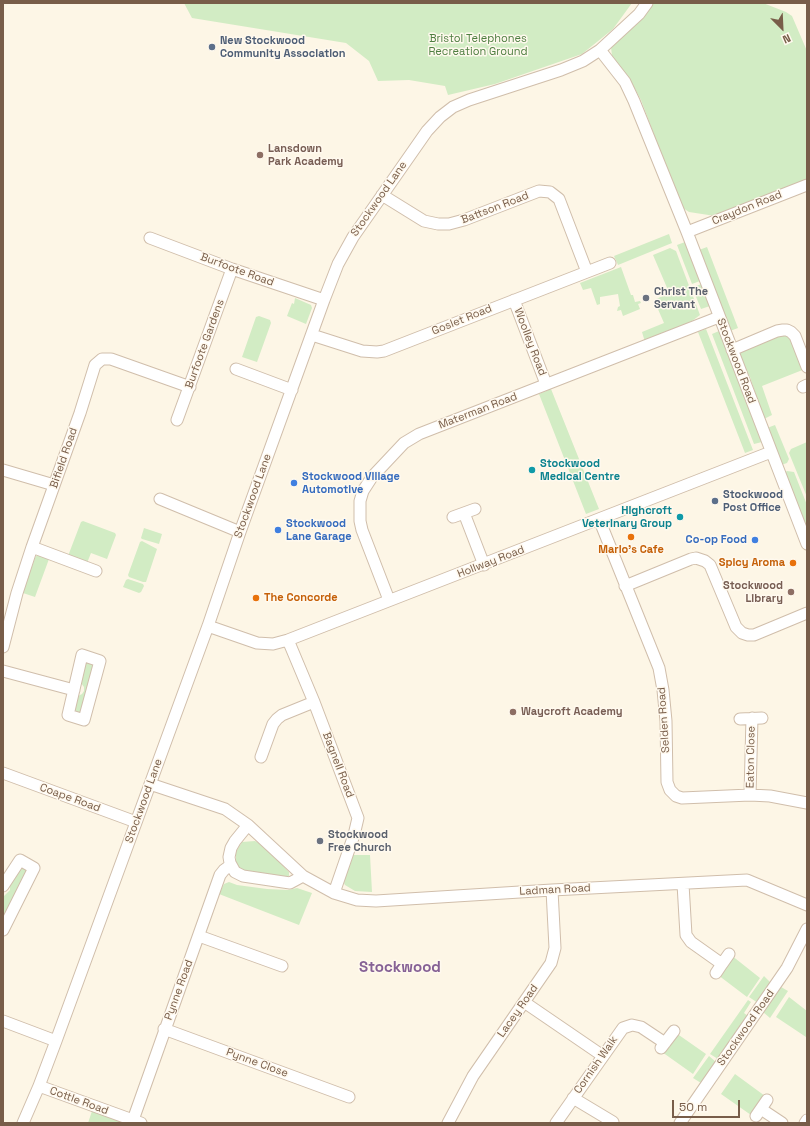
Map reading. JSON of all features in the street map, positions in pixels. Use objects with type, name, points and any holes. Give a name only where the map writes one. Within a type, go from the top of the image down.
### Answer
[{"type":"street","name":"Stockwood Lane","points":[[23,1123],[56,1041],[208,626],[240,532],[324,300],[338,264],[353,237],[427,131],[440,117],[469,100],[562,70],[583,61],[600,50],[639,14],[647,3]]},
{"type":"street","name":"Stockwood Road","points":[[600,50],[629,90],[687,232],[806,541]]},
{"type":"street","name":"Craydon Road","points":[[687,232],[807,185]]},
{"type":"street","name":"Battson Road","points":[[382,195],[424,221],[438,224],[449,224],[464,220],[539,191],[550,192],[559,198],[587,272]]},
{"type":"street","name":"Burfoote Road","points":[[150,238],[232,269],[324,300]]},
{"type":"street","name":"Goslet Road","points":[[312,335],[362,350],[377,352],[384,351],[610,263]]},
{"type":"street","name":"Burfoote Gardens","points":[[177,420],[232,269]]},
{"type":"street","name":"Woolley Road","points":[[514,300],[546,384]]},
{"type":"street","name":"Materman Road","points":[[388,600],[362,530],[360,521],[360,501],[363,491],[372,477],[404,443],[419,434],[719,317]]},
{"type":"street","points":[[732,350],[776,331],[787,330],[792,332],[795,336],[807,367]]},
{"type":"street","name":"Bifield Road","points":[[3,647],[17,593],[32,547],[96,365],[102,359],[111,359],[190,386]]},
{"type":"street","points":[[236,369],[292,390]]},
{"type":"street","name":"Hollway Road","points":[[208,626],[257,643],[273,644],[288,640],[388,600],[484,565],[771,452]]},
{"type":"street","points":[[3,470],[54,485]]},
{"type":"street","points":[[160,499],[240,532]]},
{"type":"street","points":[[453,518],[475,509]]},
{"type":"street","points":[[464,513],[484,565]]},
{"type":"street","name":"Selden Road","points":[[600,519],[625,586],[659,668],[664,690],[667,782],[670,790],[676,796],[682,798],[750,795],[770,796],[807,803]]},
{"type":"street","points":[[32,547],[96,571]]},
{"type":"street","points":[[625,586],[696,558],[705,561],[710,565],[736,627],[742,633],[748,635],[754,634],[807,613]]},
{"type":"street","name":"Bagnell Road","points":[[288,640],[314,702],[358,818],[354,835],[334,893]]},
{"type":"street","points":[[82,655],[100,661],[84,720],[68,715],[74,690],[82,655]]},
{"type":"street","points":[[3,671],[74,690]]},
{"type":"street","points":[[267,751],[273,724],[277,719],[282,715],[314,702]]},
{"type":"street","name":"Eaton Close","points":[[740,719],[757,718],[750,795]]},
{"type":"street","name":"Coape Road","points":[[3,773],[136,822]]},
{"type":"street","name":"Ladman Road","points":[[150,784],[225,809],[248,825],[303,876],[334,893],[357,900],[376,901],[747,880],[807,905]]},
{"type":"street","points":[[248,825],[231,848],[229,857],[235,872],[243,876],[290,883],[303,876]]},
{"type":"street","points":[[3,886],[20,860],[34,868],[3,930]]},
{"type":"street","name":"Pynne Road","points":[[137,1121],[164,1028],[199,936],[220,875],[231,865]]},
{"type":"street","points":[[682,884],[686,935],[691,942],[719,968],[729,954]]},
{"type":"street","name":"Lacey Road","points":[[448,1123],[473,1076],[551,963],[555,948],[552,890]]},
{"type":"street","name":"Stockwood Road","points":[[680,1123],[787,968],[807,929]]},
{"type":"street","points":[[199,936],[282,966]]},
{"type":"street","points":[[524,1002],[603,1056]]},
{"type":"street","points":[[3,1021],[56,1041]]},
{"type":"street","name":"Cornish Walk","points":[[556,1123],[623,1028],[632,1025],[641,1027],[663,1046],[674,1031]]},
{"type":"street","name":"Pynne Close","points":[[164,1028],[349,1097]]},
{"type":"street","name":"Cottle Road","points":[[39,1086],[137,1121]]},
{"type":"street","points":[[573,1098],[614,1119]]},
{"type":"street","points":[[762,1108],[782,1123]]},
{"type":"green space","name":"Bristol Telephones Recreation Ground","points":[[184,3],[632,3],[613,29],[582,54],[495,84],[448,95],[445,86],[409,80],[378,81],[369,61],[346,43],[192,18]]},
{"type":"green space","points":[[654,3],[763,3],[792,16],[807,51],[807,180],[715,216],[689,212],[683,208],[641,100],[630,80],[612,56],[611,47],[648,11]]},
{"type":"green space","points":[[669,234],[672,243],[618,265],[614,256]]},
{"type":"green space","points":[[685,242],[700,281],[692,284],[677,245]]},
{"type":"green space","points":[[707,247],[738,328],[730,331],[699,250]]},
{"type":"green space","points":[[670,248],[676,251],[700,315],[692,321],[645,342],[642,332],[664,323],[654,300],[665,295],[664,292],[668,290],[653,255]]},
{"type":"green space","points":[[621,267],[631,295],[633,295],[635,302],[640,301],[641,303],[638,304],[640,309],[623,316],[621,310],[617,311],[618,307],[620,306],[618,294],[600,297],[600,304],[597,305],[591,288],[583,290],[580,283]]},
{"type":"green space","points":[[702,284],[710,306],[701,309],[692,287]]},
{"type":"green space","points":[[295,298],[311,305],[312,308],[306,324],[287,316],[292,303],[294,304]]},
{"type":"green space","points":[[259,316],[270,320],[271,323],[257,362],[242,357],[256,317]]},
{"type":"green space","points":[[706,329],[753,450],[745,453],[698,332]]},
{"type":"green space","points":[[719,331],[762,442],[754,444],[712,334]]},
{"type":"green space","points":[[781,334],[792,337],[805,369],[762,386],[772,415],[764,419],[750,377],[742,363],[740,353],[743,348]]},
{"type":"green space","points":[[551,389],[599,509],[586,514],[539,394]]},
{"type":"green space","points":[[775,425],[789,459],[787,463],[781,465],[767,428]]},
{"type":"green space","points":[[807,442],[807,497],[789,453],[791,449]]},
{"type":"green space","points":[[787,471],[794,472],[807,505],[807,523],[804,524],[784,473]]},
{"type":"green space","points":[[83,521],[115,533],[116,535],[107,559],[91,553],[87,563],[68,556],[81,522]]},
{"type":"green space","points":[[144,528],[162,534],[159,544],[141,538]]},
{"type":"green space","points":[[142,541],[157,549],[146,582],[129,577],[128,575],[140,542]]},
{"type":"green space","points":[[37,555],[49,559],[35,597],[23,593]]},
{"type":"green space","points":[[128,579],[143,584],[144,586],[141,592],[139,593],[123,587]]},
{"type":"green space","points":[[84,662],[94,663],[83,713],[74,714],[74,698],[82,694],[84,691],[84,687],[81,683]]},
{"type":"green space","points":[[255,841],[262,845],[289,872],[289,876],[247,874],[240,870],[236,862],[236,852],[242,842]]},
{"type":"green space","points":[[353,855],[370,855],[372,892],[355,891],[345,885],[345,878]]},
{"type":"green space","points":[[24,866],[28,871],[3,922],[3,897],[10,890],[10,883],[18,869]]},
{"type":"green space","points":[[229,882],[237,885],[267,889],[288,890],[297,888],[312,893],[299,925],[219,894],[224,884]]},
{"type":"green space","points":[[731,955],[760,978],[747,997],[718,975]]},
{"type":"green space","points":[[764,976],[771,983],[758,1003],[749,997]]},
{"type":"green space","points":[[781,987],[788,991],[770,1018],[763,1012]]},
{"type":"green space","points":[[789,997],[807,1011],[806,1037],[776,1017]]},
{"type":"green space","points":[[748,1000],[751,1002],[744,1013],[748,1016],[718,1059],[710,1054]]},
{"type":"green space","points":[[676,1033],[706,1054],[693,1074],[662,1052]]},
{"type":"green space","points":[[709,1056],[716,1062],[701,1083],[693,1078]]},
{"type":"green space","points":[[735,1074],[765,1096],[751,1115],[721,1094]]},
{"type":"green space","points":[[92,1111],[127,1123],[88,1123]]},
{"type":"place","name":"New Stockwood Community Association","points":[[212,47]]},
{"type":"place","name":"Lansdown Park Academy","points":[[260,155]]},
{"type":"place","name":"Christ The Servant","points":[[646,298]]},
{"type":"place","name":"Stockwood Medical Centre","points":[[532,470]]},
{"type":"place","name":"Stockwood Village Automotive","points":[[294,483]]},
{"type":"place","name":"Stockwood Post Office","points":[[715,501]]},
{"type":"place","name":"Highcroft Veterinary Group","points":[[680,517]]},
{"type":"place","name":"Stockwood Lane Garage","points":[[278,530]]},
{"type":"place","name":"Mario's Cafe","points":[[631,537]]},
{"type":"place","name":"Co-op Food","points":[[755,540]]},
{"type":"place","name":"Spicy Aroma","points":[[793,563]]},
{"type":"place","name":"Stockwood Library","points":[[791,592]]},
{"type":"place","name":"The Concorde","points":[[256,598]]},
{"type":"place","name":"Waycroft Academy","points":[[513,712]]},
{"type":"place","name":"Stockwood Free Church","points":[[320,841]]},
{"type":"district","name":"Stockwood","points":[[400,968]]}]
